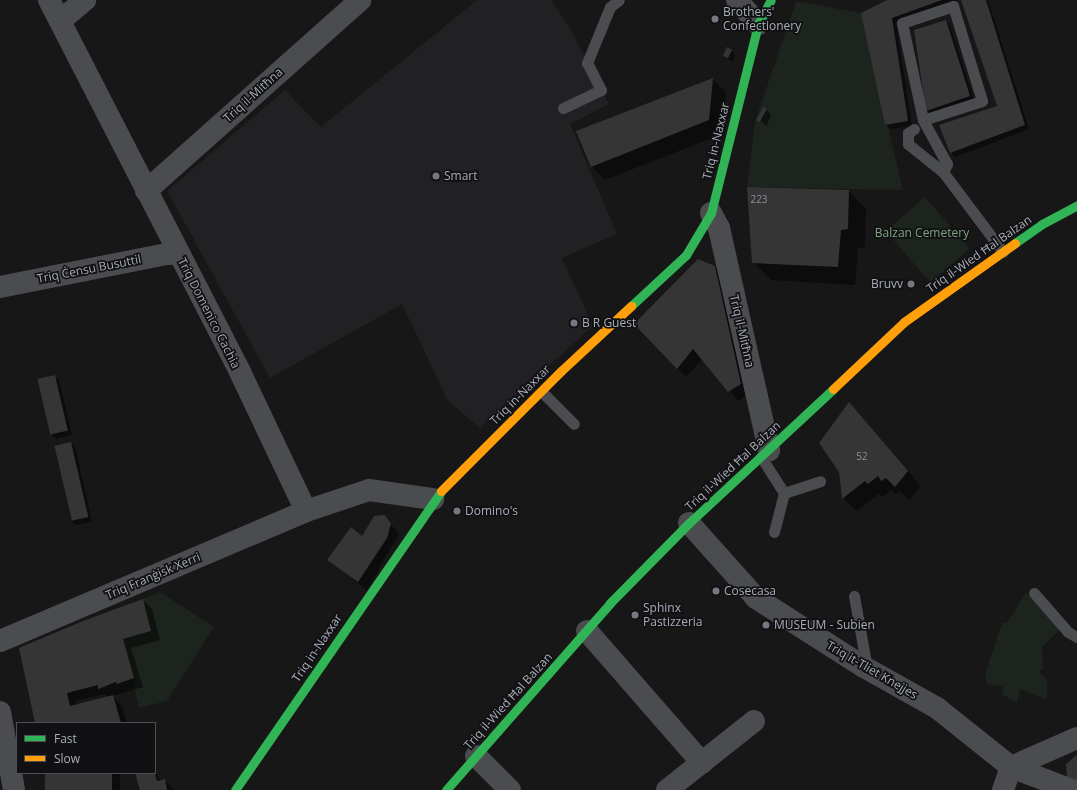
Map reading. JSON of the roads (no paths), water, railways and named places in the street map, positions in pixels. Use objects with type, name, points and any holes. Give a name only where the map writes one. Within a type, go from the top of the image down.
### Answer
[{"type":"main road","name":"Triq in-Naxxar","points":[[235,790],[433,499],[542,392],[561,371],[686,255],[711,213],[758,24],[771,0]]},
{"type":"main road","name":"Triq il-Wied Ħal Balzan","points":[[446,790],[610,603],[689,523],[765,454],[904,322],[1042,224],[1077,205]]},
{"type":"street","name":"Triq Domenico Cachia","points":[[49,0],[240,372],[306,511]]},
{"type":"street","points":[[60,21],[85,0]]},
{"type":"street","name":"Triq il-Mitħna","points":[[146,191],[360,0]]},
{"type":"street","points":[[736,0],[758,24]]},
{"type":"street","name":"Triq il-Mitħna","points":[[711,213],[719,228],[765,454]]},
{"type":"street","name":"Triq Ċensu Busuttil","points":[[0,287],[167,254],[179,254]]},
{"type":"street","points":[[306,511],[369,490],[433,499]]},
{"type":"street","name":"Triq Franġisk Xerri","points":[[0,641],[306,511]]},
{"type":"street","name":"Triq it-Tliet Knejjes","points":[[689,523],[756,598],[867,669],[937,708],[1011,768],[1072,790]]},
{"type":"street","points":[[587,631],[702,763]]},
{"type":"street","points":[[0,712],[14,790]]},
{"type":"street","points":[[667,790],[754,721]]},
{"type":"street","points":[[1003,790],[1011,768],[1077,738]]},
{"type":"street","points":[[476,756],[510,790]]},
{"type":"lane","points":[[563,108],[601,90],[587,63],[610,7],[619,0]]},
{"type":"lane","points":[[923,120],[982,101],[953,6],[902,23],[923,120],[947,164],[944,172]]},
{"type":"lane","points":[[914,129],[908,133],[908,144],[944,172],[1003,252]]},
{"type":"lane","points":[[542,392],[574,424]]},
{"type":"lane","points":[[765,454],[784,493],[774,532]]},
{"type":"lane","points":[[784,493],[820,481]]},
{"type":"lane","points":[[1034,593],[1068,632],[1077,637]]},
{"type":"lane","points":[[854,596],[867,669]]},
{"type":"place","name":"Brothers' Confectionery","points":[[715,19]]},
{"type":"place","name":"Smart","points":[[436,176]]},
{"type":"place","name":"Bruvv","points":[[911,284]]},
{"type":"place","name":"B R Guest","points":[[574,323]]},
{"type":"place","name":"Domino's","points":[[457,511]]},
{"type":"place","name":"Cosecasa","points":[[716,591]]},
{"type":"place","name":"Sphinx Pastizzeria","points":[[635,615]]},
{"type":"place","name":"MUSEUM - Subien","points":[[766,625]]},
{"type":"park label","name":"Balzan Cemetery","points":[[922,233]]}]
